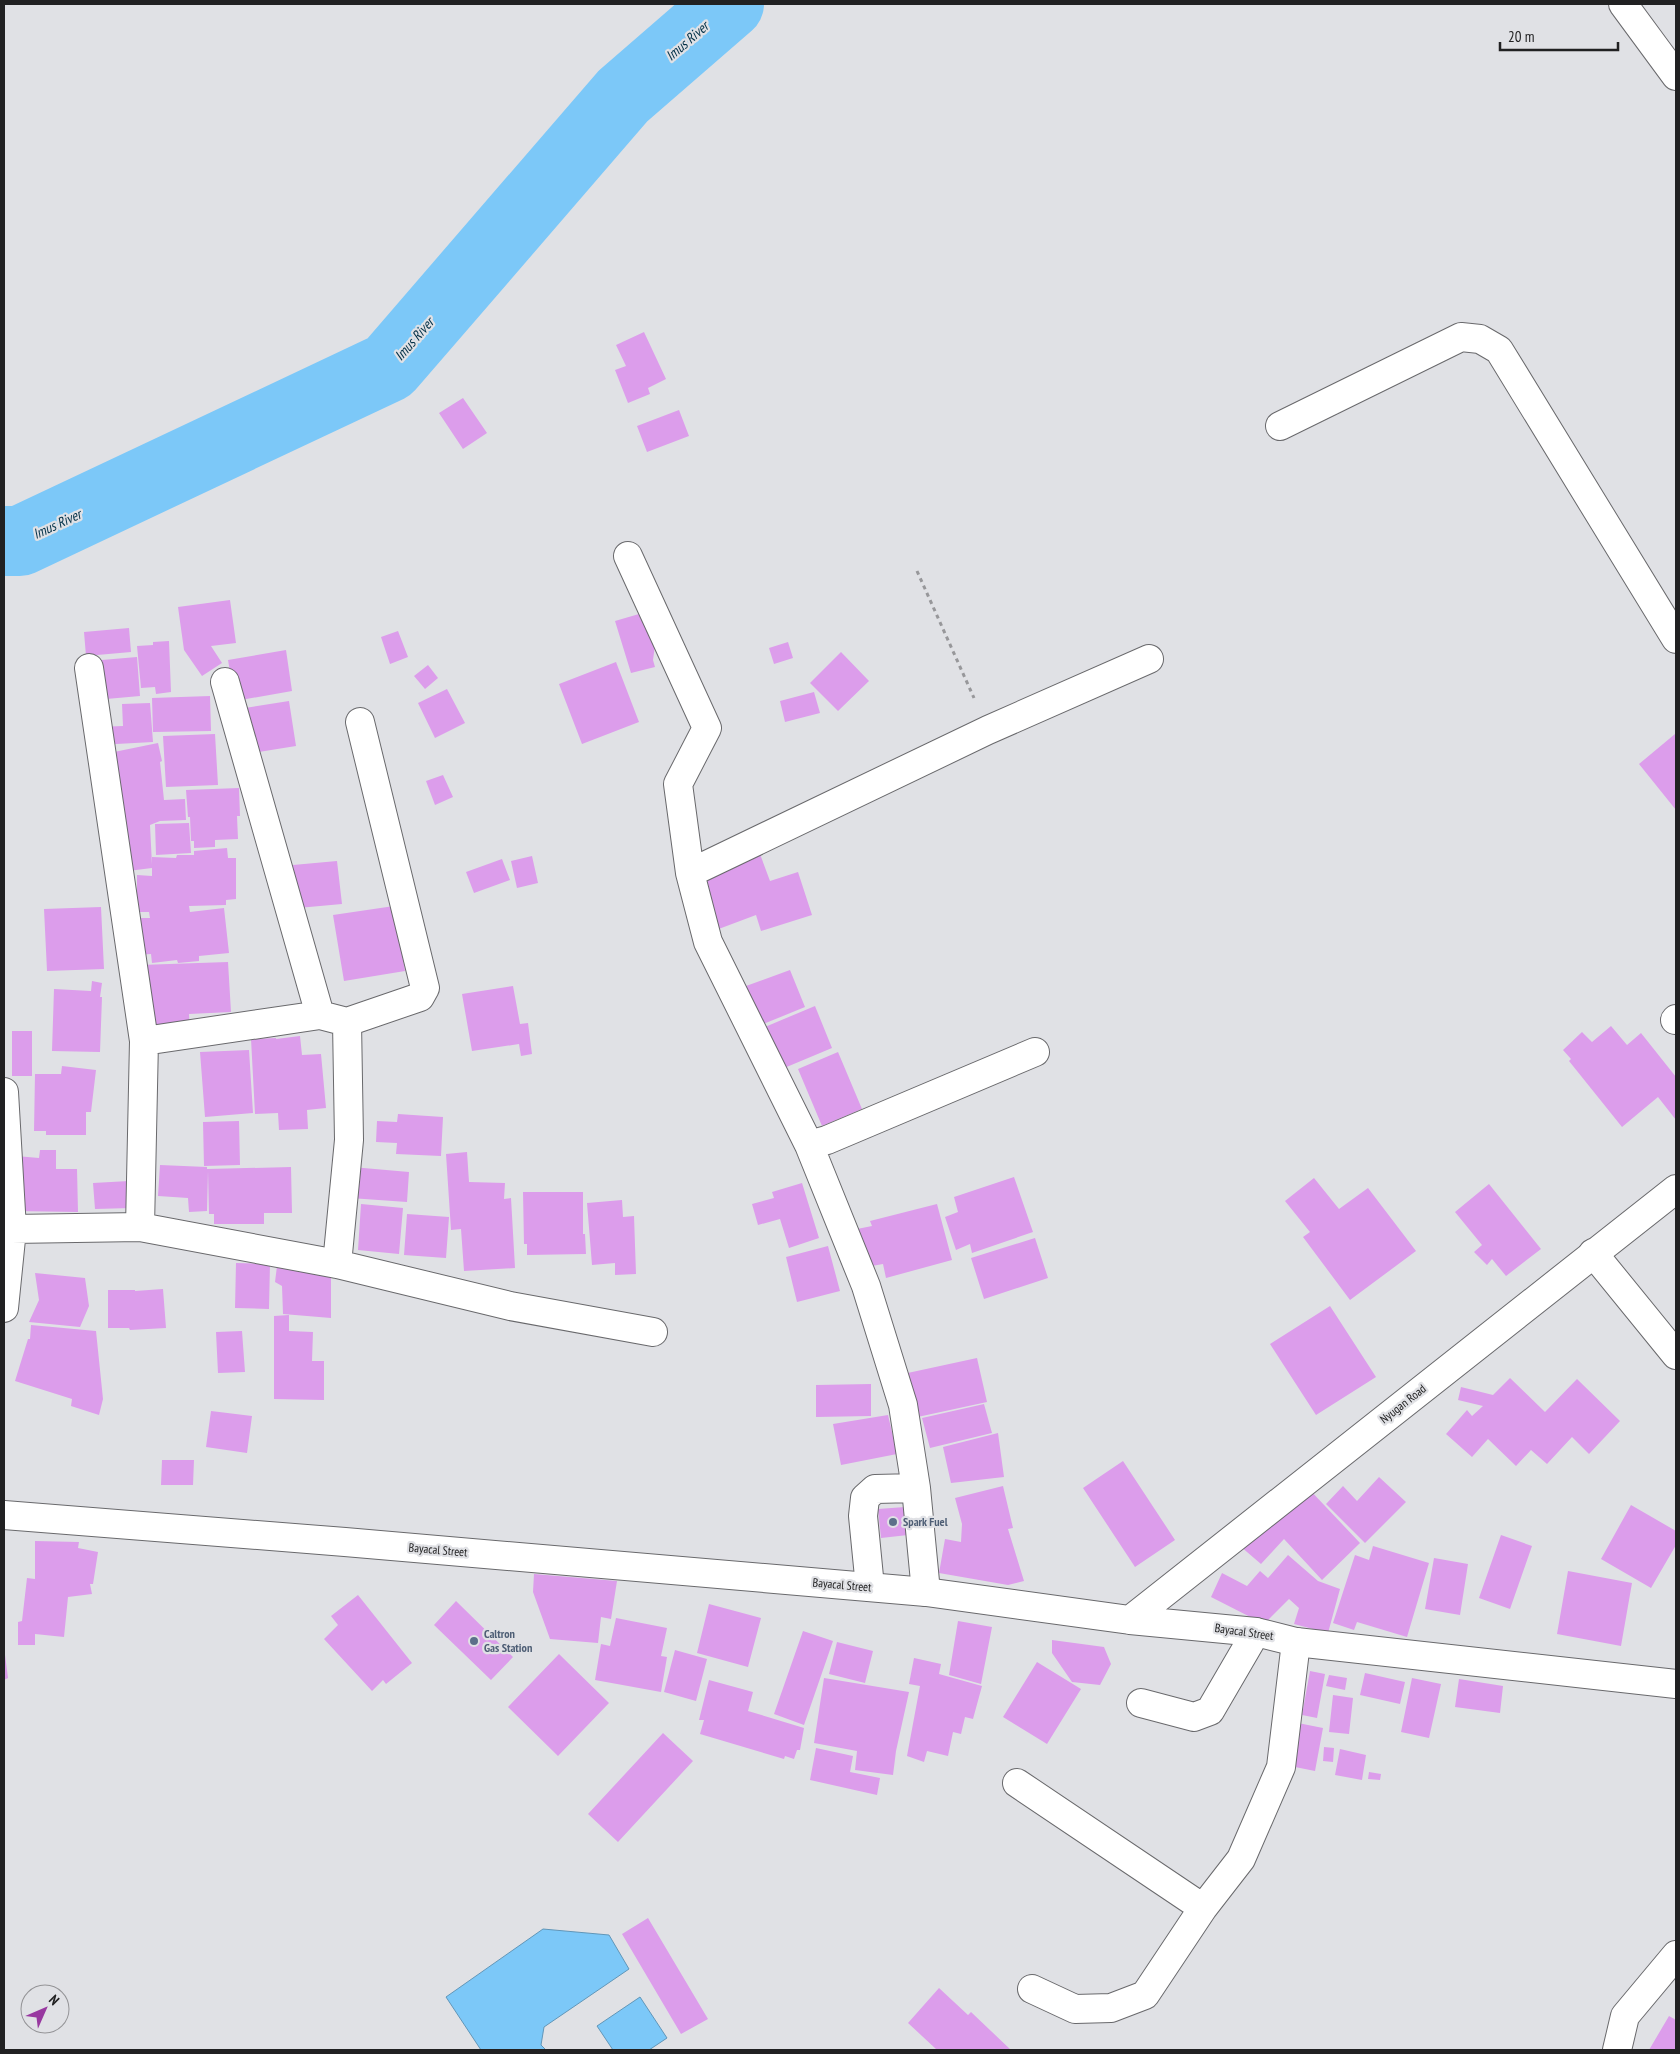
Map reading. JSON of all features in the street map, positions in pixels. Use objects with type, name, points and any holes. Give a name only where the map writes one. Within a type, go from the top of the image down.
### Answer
[{"type":"street","points":[[1623,4],[1676,76]]},
{"type":"street","points":[[1280,426],[1461,337],[1480,339],[1499,350],[1676,639]]},
{"type":"street","points":[[628,556],[707,728],[678,784],[690,872],[708,942],[809,1145],[866,1286],[903,1405],[916,1488],[926,1592]]},
{"type":"street","points":[[690,872],[988,730],[1149,659]]},
{"type":"street","points":[[89,668],[144,1041],[140,1227]]},
{"type":"street","points":[[225,682],[320,1015]]},
{"type":"street","points":[[144,1041],[320,1015],[347,1022],[420,997],[425,988],[360,722]]},
{"type":"street","points":[[337,1264],[349,1140],[347,1022]]},
{"type":"street","points":[[809,1145],[827,1140],[1035,1052]]},
{"type":"street","points":[[4,1092],[12,1229],[4,1308]]},
{"type":"street","name":"Nyugan Road","points":[[1130,1620],[1676,1189]]},
{"type":"street","points":[[12,1229],[140,1227],[337,1264],[510,1306],[653,1332]]},
{"type":"street","points":[[1593,1253],[1676,1355]]},
{"type":"street","points":[[870,1587],[863,1516],[865,1498],[875,1489],[916,1488]]},
{"type":"street","name":"Bayacal Street","points":[[4,1515],[926,1592],[1130,1620],[1256,1632],[1296,1642],[1676,1684]]},
{"type":"street","points":[[1141,1703],[1194,1718],[1210,1711],[1256,1632]]},
{"type":"street","points":[[1032,1989],[1075,2009],[1111,2008],[1145,1995],[1203,1908],[1241,1859],[1281,1767],[1296,1642]]},
{"type":"street","points":[[1017,1783],[1203,1908]]},
{"type":"street","points":[[1617,2050],[1625,2016],[1676,1955]]},
{"type":"path","points":[[916,571],[988,730]]},
{"type":"water","points":[[543,1929],[609,1935],[629,1969],[544,2027],[541,2045],[546,2050],[481,2050],[446,1997]]},
{"type":"water","points":[[640,1997],[667,2038],[649,2050],[613,2050],[597,2026]]},
{"type":"building","points":[[644,332],[666,379],[648,388],[650,394],[628,403],[615,370],[626,366],[616,345]]},
{"type":"building","points":[[463,398],[487,433],[463,449],[439,413]]},
{"type":"building","points":[[679,410],[689,436],[647,452],[637,426]]},
{"type":"building","points":[[230,600],[236,643],[211,646],[222,663],[202,676],[184,650],[178,607]]},
{"type":"building","points":[[639,614],[641,620],[646,618],[656,638],[653,660],[655,667],[631,673],[615,621]]},
{"type":"building","points":[[129,628],[131,652],[86,656],[84,632]]},
{"type":"building","points":[[398,631],[408,657],[390,664],[381,637]]},
{"type":"building","points":[[169,641],[171,692],[156,694],[155,687],[141,688],[137,646]]},
{"type":"building","points":[[788,642],[793,658],[774,664],[769,648]]},
{"type":"building","points":[[286,650],[292,691],[235,701],[228,660]]},
{"type":"building","points":[[841,652],[869,681],[838,711],[810,683]]},
{"type":"building","points":[[137,657],[140,696],[95,700],[90,661]]},
{"type":"building","points":[[616,662],[639,722],[582,744],[559,684]]},
{"type":"building","points":[[428,665],[438,678],[425,689],[414,676]]},
{"type":"building","points":[[447,689],[465,723],[435,738],[418,703]]},
{"type":"building","points":[[814,692],[820,713],[785,722],[780,701]]},
{"type":"building","points":[[210,696],[211,731],[153,732],[152,698]]},
{"type":"building","points":[[289,701],[296,746],[252,753],[245,708]]},
{"type":"building","points":[[150,703],[153,742],[98,745],[97,727],[123,726],[122,704]]},
{"type":"building","points":[[215,734],[218,785],[166,787],[163,736]]},
{"type":"building","points":[[1676,735],[1676,810],[1639,764]]},
{"type":"building","points":[[158,743],[162,761],[160,762],[164,800],[185,799],[186,820],[160,821],[150,825],[152,865],[152,857],[176,858],[177,855],[194,855],[194,851],[227,848],[228,858],[236,858],[236,899],[226,900],[226,905],[189,906],[190,912],[224,908],[229,953],[199,956],[199,961],[178,963],[177,960],[152,963],[151,954],[137,955],[135,918],[150,918],[149,912],[137,912],[137,875],[152,876],[152,868],[128,871],[114,752]]},
{"type":"building","points":[[443,775],[453,797],[435,805],[426,781]]},
{"type":"building","points":[[239,788],[240,816],[237,816],[238,839],[215,840],[215,847],[194,848],[194,841],[191,841],[186,790]]},
{"type":"building","points":[[189,823],[191,853],[156,855],[155,824]]},
{"type":"building","points":[[760,854],[770,881],[798,872],[812,915],[761,931],[756,915],[716,930],[696,879]]},
{"type":"building","points":[[532,856],[538,883],[517,888],[511,861]]},
{"type":"building","points":[[502,859],[510,880],[474,893],[466,872]]},
{"type":"building","points":[[337,861],[342,904],[298,908],[293,865]]},
{"type":"building","points":[[394,906],[405,971],[344,981],[333,915]]},
{"type":"building","points":[[101,907],[104,969],[47,971],[44,909]]},
{"type":"building","points":[[228,962],[231,1012],[189,1014],[190,1033],[144,1034],[140,965]]},
{"type":"building","points":[[790,970],[805,1007],[761,1025],[746,986]]},
{"type":"building","points":[[92,981],[102,983],[100,997],[102,997],[100,1052],[52,1051],[54,989],[91,991]]},
{"type":"building","points":[[513,986],[520,1024],[528,1023],[532,1054],[521,1056],[519,1044],[472,1051],[462,994]]},
{"type":"building","points":[[815,1006],[832,1048],[777,1071],[760,1029]]},
{"type":"building","points":[[1611,1026],[1627,1045],[1641,1033],[1676,1077],[1676,1120],[1658,1097],[1622,1127],[1569,1061],[1571,1059],[1563,1050],[1582,1032],[1592,1042]]},
{"type":"building","points":[[12,1031],[32,1031],[32,1076],[12,1076]]},
{"type":"building","points":[[300,1036],[302,1055],[321,1054],[326,1108],[307,1110],[308,1129],[279,1130],[278,1113],[255,1114],[251,1039],[276,1039]]},
{"type":"building","points":[[249,1050],[253,1113],[205,1117],[200,1052]]},
{"type":"building","points":[[838,1052],[862,1109],[822,1126],[798,1069]]},
{"type":"building","points":[[62,1066],[96,1070],[91,1112],[86,1112],[86,1135],[46,1135],[46,1131],[34,1131],[35,1074],[61,1074]]},
{"type":"building","points":[[398,1114],[443,1117],[441,1156],[396,1154],[397,1143],[376,1142],[377,1121],[397,1122]]},
{"type":"building","points":[[239,1121],[240,1165],[204,1166],[203,1122]]},
{"type":"building","points":[[40,1150],[56,1150],[56,1169],[77,1169],[78,1212],[13,1211],[16,1156],[39,1158]]},
{"type":"building","points":[[467,1152],[469,1182],[505,1183],[504,1199],[511,1198],[515,1268],[464,1271],[461,1229],[451,1230],[446,1154]]},
{"type":"building","points":[[160,1165],[207,1167],[207,1169],[291,1167],[292,1213],[264,1213],[264,1224],[214,1224],[214,1214],[209,1214],[208,1171],[207,1211],[189,1212],[188,1198],[158,1196]]},
{"type":"building","points":[[352,1167],[409,1172],[407,1202],[350,1198]]},
{"type":"building","points":[[1014,1177],[1033,1232],[972,1253],[970,1244],[956,1250],[945,1217],[958,1212],[954,1197]]},
{"type":"building","points":[[1314,1178],[1339,1209],[1368,1188],[1416,1251],[1350,1300],[1303,1237],[1310,1232],[1285,1201]]},
{"type":"building","points":[[129,1181],[131,1208],[95,1209],[93,1183]]},
{"type":"building","points":[[802,1183],[819,1238],[789,1248],[780,1219],[758,1225],[752,1204],[774,1198],[772,1192]]},
{"type":"building","points":[[1489,1184],[1541,1249],[1506,1276],[1492,1259],[1487,1265],[1474,1252],[1482,1245],[1455,1212]]},
{"type":"building","points":[[523,1192],[583,1192],[583,1234],[585,1234],[586,1254],[527,1255],[527,1244],[524,1244]]},
{"type":"building","points":[[622,1200],[623,1217],[634,1216],[636,1274],[615,1275],[615,1263],[592,1265],[587,1203]]},
{"type":"building","points":[[361,1204],[403,1208],[399,1254],[358,1250]]},
{"type":"building","points":[[937,1204],[952,1260],[886,1278],[883,1264],[866,1267],[857,1229],[872,1226],[870,1221]]},
{"type":"building","points":[[407,1214],[449,1217],[446,1258],[404,1255]]},
{"type":"building","points":[[1035,1238],[1048,1278],[984,1299],[971,1258]]},
{"type":"building","points":[[828,1246],[840,1291],[797,1302],[786,1257]]},
{"type":"building","points":[[236,1263],[270,1264],[269,1309],[235,1308]]},
{"type":"building","points":[[277,1266],[331,1276],[331,1318],[283,1314],[282,1286],[275,1282]]},
{"type":"building","points":[[35,1273],[85,1278],[89,1306],[80,1327],[29,1322],[39,1300]]},
{"type":"building","points":[[163,1289],[166,1328],[130,1330],[129,1328],[108,1328],[108,1290]]},
{"type":"building","points":[[1330,1306],[1376,1377],[1316,1415],[1270,1344]]},
{"type":"building","points":[[289,1315],[289,1331],[313,1332],[312,1361],[324,1361],[324,1400],[274,1399],[274,1316]]},
{"type":"building","points":[[31,1325],[96,1331],[103,1399],[99,1415],[71,1406],[72,1399],[15,1381],[28,1339],[30,1339]]},
{"type":"building","points":[[242,1331],[245,1372],[218,1373],[216,1332]]},
{"type":"building","points":[[977,1358],[987,1402],[913,1418],[903,1374]]},
{"type":"building","points":[[1510,1378],[1545,1412],[1577,1379],[1620,1421],[1589,1454],[1572,1437],[1547,1464],[1531,1450],[1516,1466],[1488,1439],[1472,1457],[1446,1434],[1467,1410],[1472,1416],[1483,1406],[1458,1400],[1461,1387],[1493,1395]]},
{"type":"building","points":[[871,1384],[871,1416],[816,1417],[816,1385]]},
{"type":"building","points":[[984,1404],[992,1433],[930,1448],[922,1418]]},
{"type":"building","points":[[211,1411],[252,1416],[247,1453],[206,1447]]},
{"type":"building","points":[[888,1415],[897,1454],[841,1465],[833,1424]]},
{"type":"building","points":[[998,1433],[1004,1477],[951,1483],[943,1447]]},
{"type":"building","points":[[162,1460],[194,1460],[193,1485],[161,1485]]},
{"type":"building","points":[[1123,1461],[1175,1540],[1135,1567],[1083,1488]]},
{"type":"building","points":[[1379,1477],[1406,1502],[1365,1543],[1326,1504],[1343,1486],[1357,1501]]},
{"type":"building","points":[[1003,1486],[1013,1528],[1008,1529],[1024,1581],[1008,1585],[939,1573],[945,1539],[961,1542],[962,1524],[955,1498]]},
{"type":"building","points":[[1308,1488],[1360,1543],[1322,1580],[1284,1539],[1261,1564],[1240,1546]]},
{"type":"building","points":[[1631,1505],[1676,1531],[1676,1545],[1651,1588],[1601,1559]]},
{"type":"building","name":"Spark Fuel","points":[[905,1507],[908,1535],[881,1538],[878,1509]]},
{"type":"building","points":[[1501,1535],[1532,1546],[1510,1609],[1479,1598]]},
{"type":"building","points":[[35,1541],[79,1542],[78,1548],[98,1552],[93,1584],[90,1584],[92,1594],[68,1597],[64,1637],[35,1634],[35,1645],[18,1645],[18,1622],[22,1621],[27,1578],[35,1579]]},
{"type":"building","points":[[1373,1546],[1429,1563],[1407,1637],[1357,1622],[1354,1630],[1333,1623],[1355,1555],[1369,1560]]},
{"type":"building","points":[[1288,1555],[1318,1581],[1340,1589],[1328,1633],[1294,1624],[1299,1608],[1289,1599],[1269,1619],[1266,1625],[1211,1597],[1222,1573],[1247,1586],[1260,1571],[1268,1578]]},
{"type":"building","points":[[1434,1558],[1468,1564],[1460,1615],[1425,1609]]},
{"type":"building","points":[[1568,1571],[1632,1583],[1621,1646],[1557,1634]]},
{"type":"building","points":[[534,1574],[617,1581],[611,1619],[601,1617],[598,1643],[550,1639],[533,1592]]},
{"type":"building","points":[[358,1595],[412,1663],[386,1684],[383,1680],[372,1691],[324,1639],[338,1625],[331,1616]]},
{"type":"building","name":"Caltron Gas Station","points":[[456,1601],[513,1657],[491,1680],[434,1625]]},
{"type":"building","points":[[709,1604],[761,1618],[748,1667],[697,1653]]},
{"type":"building","points":[[616,1618],[667,1628],[661,1656],[667,1657],[661,1692],[595,1680],[601,1644],[610,1646]]},
{"type":"building","points":[[958,1621],[992,1627],[981,1684],[949,1675]]},
{"type":"building","points":[[803,1631],[833,1641],[804,1725],[774,1714]]},
{"type":"building","points":[[1052,1640],[1104,1647],[1111,1664],[1100,1685],[1072,1682],[1052,1653]]},
{"type":"building","points":[[837,1642],[873,1651],[865,1683],[829,1674]]},
{"type":"building","points":[[4,1647],[8,1678],[4,1680]]},
{"type":"building","points":[[675,1650],[707,1659],[696,1701],[664,1692]]},
{"type":"building","points":[[559,1654],[609,1703],[558,1756],[508,1707]]},
{"type":"building","points":[[914,1658],[941,1664],[939,1674],[982,1686],[973,1719],[965,1717],[961,1734],[953,1732],[948,1756],[927,1751],[924,1762],[907,1756],[920,1686],[909,1684]]},
{"type":"building","points":[[1037,1662],[1081,1689],[1047,1744],[1003,1717]]},
{"type":"building","points":[[1310,1671],[1325,1674],[1317,1718],[1302,1715]]},
{"type":"building","points":[[1365,1673],[1405,1682],[1400,1704],[1360,1695]]},
{"type":"building","points":[[1329,1675],[1347,1678],[1345,1690],[1326,1686]]},
{"type":"building","points":[[824,1678],[909,1692],[896,1751],[893,1775],[855,1770],[857,1751],[814,1743]]},
{"type":"building","points":[[1412,1678],[1441,1684],[1429,1738],[1401,1732]]},
{"type":"building","points":[[1459,1679],[1503,1686],[1500,1713],[1455,1707]]},
{"type":"building","points":[[709,1680],[753,1692],[748,1711],[804,1728],[800,1750],[797,1750],[794,1759],[785,1756],[784,1759],[700,1734],[704,1720],[699,1720]]},
{"type":"building","points":[[1333,1695],[1353,1698],[1349,1734],[1329,1732]]},
{"type":"building","points":[[1293,1722],[1323,1728],[1315,1771],[1285,1765]]},
{"type":"building","points":[[663,1733],[693,1761],[618,1842],[588,1814]]},
{"type":"building","points":[[1324,1747],[1334,1748],[1333,1762],[1323,1761]]},
{"type":"building","points":[[816,1748],[853,1756],[850,1772],[880,1778],[877,1795],[810,1780]]},
{"type":"building","points":[[1340,1749],[1366,1755],[1362,1780],[1335,1775]]},
{"type":"building","points":[[1369,1772],[1381,1774],[1380,1780],[1368,1779]]},
{"type":"building","points":[[648,1918],[708,2019],[681,2034],[622,1934]]},
{"type":"building","points":[[939,1988],[968,2015],[971,2012],[1011,2050],[935,2050],[908,2023]]},
{"type":"building","points":[[1669,2016],[1676,2020],[1676,2050],[1649,2050]]},
{"type":"waterway","name":"Imus River","points":[[4,541],[20,541],[389,367],[623,96],[729,4]]},
{"type":"place","name":"Spark Fuel","points":[[893,1522]]},
{"type":"place","name":"Caltron Gas Station","points":[[474,1641]]}]
